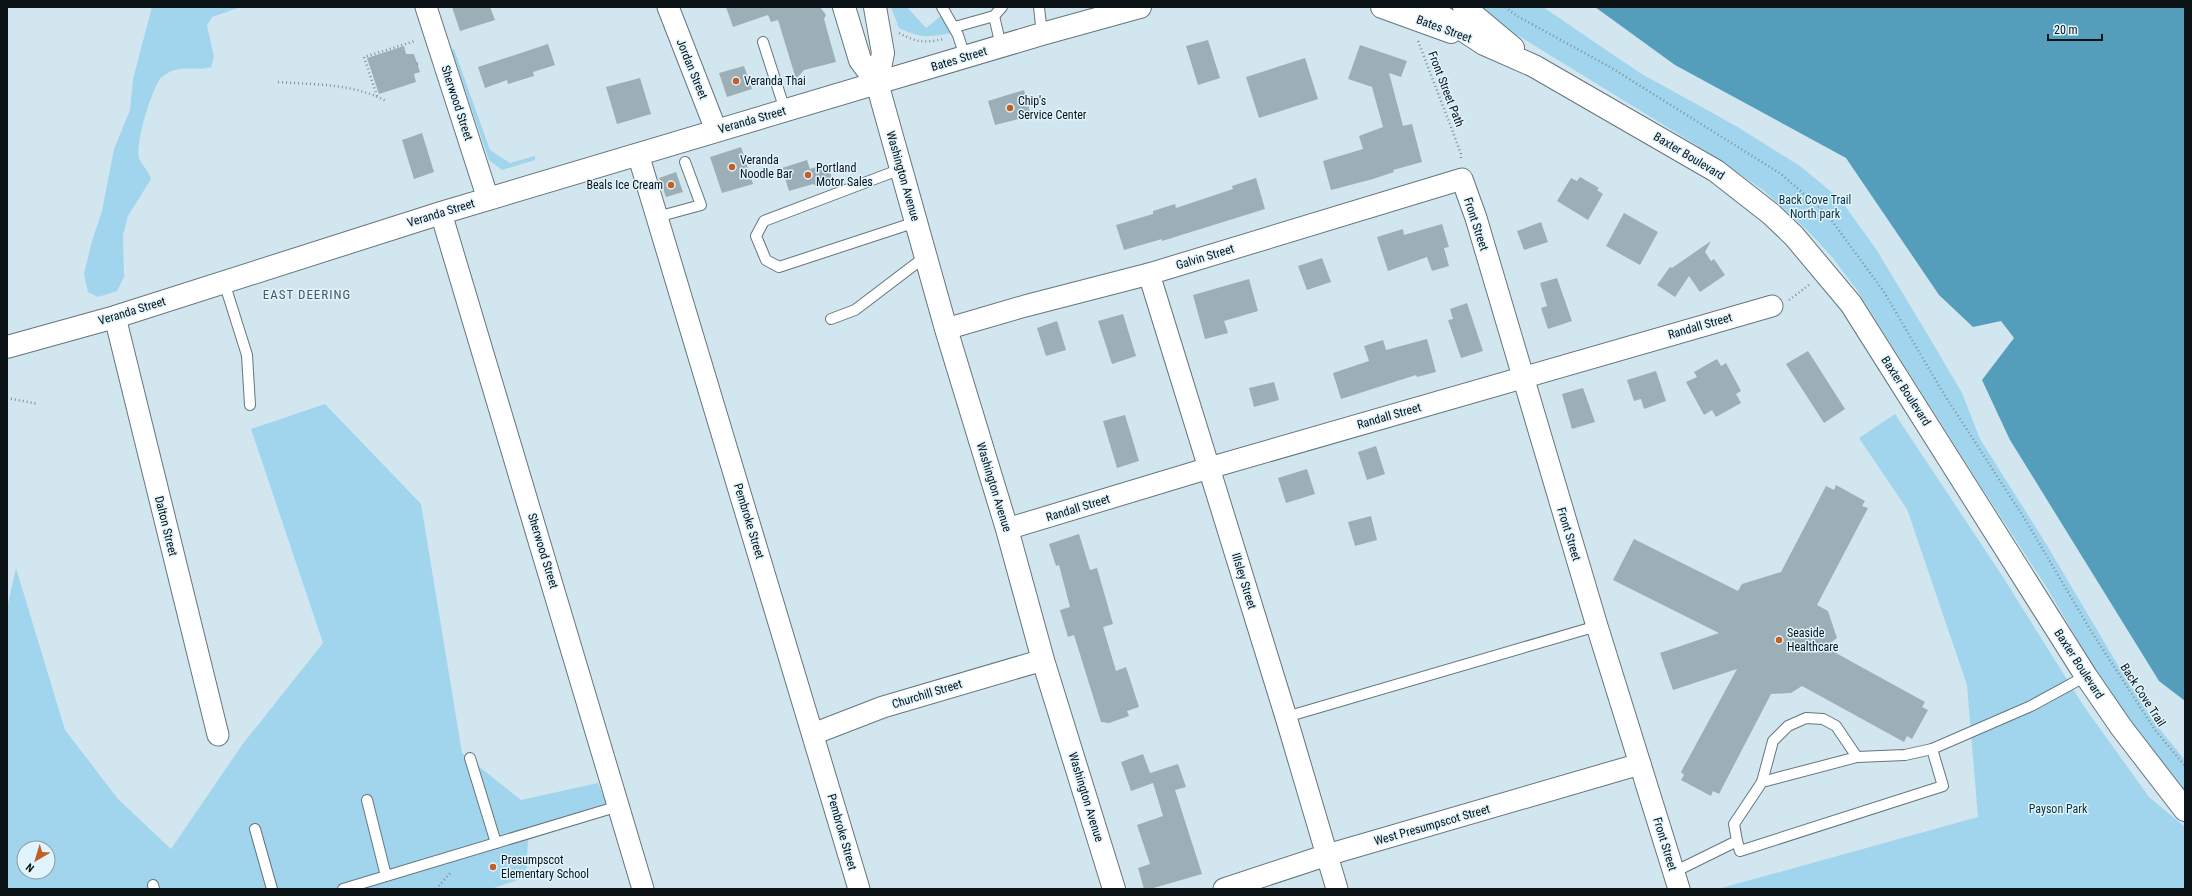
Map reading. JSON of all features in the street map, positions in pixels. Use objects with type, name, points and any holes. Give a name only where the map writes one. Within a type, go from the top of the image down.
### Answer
[{"type":"main road","points":[[844,7],[860,60],[877,83]]},
{"type":"main road","points":[[875,7],[883,53],[877,83]]},
{"type":"main road","name":"Bates Street","points":[[1042,34],[1103,7]]},
{"type":"main road","name":"Bates Street","points":[[877,83],[1042,34],[1140,7]]},
{"type":"main road","name":"Bates Street","points":[[1382,7],[1484,44]]},
{"type":"main road","name":"Baxter Boulevard","points":[[1428,7],[1484,44],[1534,66],[1716,171],[1771,214],[1799,241],[1851,304],[2086,676],[2121,727],[2185,810]]},
{"type":"main road","name":"Baxter Boulevard","points":[[1464,7],[1534,66]]},
{"type":"main road","name":"Veranda Street","points":[[7,347],[108,319],[441,213],[877,83]]},
{"type":"main road","name":"Washington Avenue","points":[[877,83],[946,329],[1007,529],[1043,660],[1114,889]]},
{"type":"street","name":"Sherwood Street","points":[[426,7],[488,199]]},
{"type":"street","name":"Jordan Street","points":[[668,7],[716,130]]},
{"type":"street","name":"Pembroke Street","points":[[638,154],[859,889]]},
{"type":"street","name":"Galvin Street","points":[[946,329],[1025,306],[1149,274],[1462,178]]},
{"type":"street","name":"Front Street","points":[[1462,178],[1476,218],[1597,626],[1676,880]]},
{"type":"street","name":"Sherwood Street","points":[[441,213],[643,889]]},
{"type":"street","name":"Illsley Street","points":[[1149,274],[1286,717],[1337,889]]},
{"type":"street","name":"Randall Street","points":[[1007,529],[1209,468],[1779,303]]},
{"type":"street","name":"Dalton Street","points":[[108,319],[218,735]]},
{"type":"street","name":"Churchill Street","points":[[813,734],[883,708],[1043,660]]},
{"type":"street","name":"West Presumpscot Street","points":[[1224,889],[1327,855],[1640,764]]},
{"type":"lane","points":[[942,7],[956,31],[964,57]]},
{"type":"lane","points":[[956,31],[994,16],[1002,7]]},
{"type":"lane","points":[[1040,7],[1042,34]]},
{"type":"lane","points":[[994,16],[1001,46]]},
{"type":"lane","points":[[763,42],[785,110]]},
{"type":"lane","points":[[657,217],[701,205],[685,162]]},
{"type":"lane","points":[[901,169],[764,221],[756,236],[766,260],[779,267],[916,222]]},
{"type":"lane","points":[[831,319],[855,310],[926,256]]},
{"type":"lane","points":[[224,282],[247,355],[250,404]]},
{"type":"lane","points":[[1286,717],[1597,626]]},
{"type":"lane","points":[[1762,782],[1857,757],[1905,755],[1932,748],[2031,706],[2086,676]]},
{"type":"lane","points":[[1857,757],[1836,726],[1823,719],[1806,718],[1788,726],[1773,741],[1762,782],[1734,824],[1740,851],[1944,786],[1932,748]]},
{"type":"lane","points":[[470,758],[496,843]]},
{"type":"lane","points":[[367,800],[386,876]]},
{"type":"lane","points":[[343,889],[619,806]]},
{"type":"lane","points":[[255,829],[272,889]]},
{"type":"lane","points":[[1676,880],[1737,841]]},
{"type":"path","points":[[896,27],[899,32],[914,41],[926,43],[956,31]]},
{"type":"path","name":"Front Street Path","points":[[1418,37],[1434,85],[1461,154],[1462,178]]},
{"type":"path","points":[[378,97],[364,57],[415,41]]},
{"type":"path","points":[[417,64],[421,63]]},
{"type":"path","points":[[278,82],[340,85],[366,91],[386,101]]},
{"type":"path","points":[[1779,303],[1810,284]]},
{"type":"path","points":[[7,398],[38,404]]},
{"type":"path","name":"Back Cove Trail","points":[[2091,631],[2155,730],[2185,766]]},
{"type":"green space","points":[[152,7],[241,7],[212,17],[207,25],[214,57],[211,67],[172,71],[161,78],[156,85],[145,118],[138,151],[140,161],[149,173],[151,179],[128,216],[123,235],[124,277],[117,291],[98,297],[88,292],[84,274],[92,241],[102,211],[114,149],[130,110],[133,79]]},
{"type":"green space","points":[[891,7],[907,7],[926,28],[941,16],[952,33],[925,36],[907,32],[899,28]]},
{"type":"green space","name":"Back Cove Trail North park","points":[[1477,7],[1543,7],[1640,73],[1736,126],[1800,166],[1840,199],[1876,249],[1935,347],[1962,393],[1980,439],[2045,542],[2119,667],[2153,721],[2185,760],[2185,792],[2146,746],[2090,661],[2047,588],[1857,290],[1832,257],[1808,231],[1763,190],[1706,151],[1496,22]]},
{"type":"green space","points":[[454,49],[490,150],[510,163],[535,156],[535,160],[502,170],[489,160],[451,50]]},
{"type":"green space","points":[[325,404],[421,504],[462,753],[521,800],[598,783],[610,812],[528,840],[526,877],[491,889],[7,889],[7,608],[16,568],[65,730],[118,799],[171,849],[242,745],[323,643],[251,429]]},
{"type":"green space","name":"Payson Park","points":[[1895,414],[2001,574],[2083,705],[2149,797],[2185,827],[2185,889],[1718,889],[1978,817],[1967,685],[1907,509],[1859,438]]},
{"type":"shaded area","points":[[1595,7],[2185,7],[2185,701],[2159,681],[2010,440],[1982,380],[2014,338],[2001,321],[1973,327],[1939,295],[1846,158],[1675,65]]},
{"type":"building","points":[[452,7],[490,7],[495,20],[460,31]]},
{"type":"building","points":[[726,7],[820,7],[826,15],[824,19],[836,62],[804,70],[796,79],[778,20],[771,22],[768,15],[733,27]]},
{"type":"building","points":[[1208,40],[1220,78],[1198,85],[1186,46]]},
{"type":"building","points":[[548,44],[555,65],[533,72],[534,76],[508,84],[507,80],[485,88],[478,67]]},
{"type":"building","points":[[1360,45],[1407,61],[1401,77],[1389,73],[1403,126],[1412,124],[1422,162],[1393,170],[1394,172],[1373,179],[1331,190],[1323,161],[1363,149],[1359,136],[1383,127],[1372,87],[1348,79]]},
{"type":"building","points":[[404,46],[406,54],[414,54],[420,72],[414,74],[416,82],[379,94],[367,58]]},
{"type":"building","points":[[1305,58],[1318,99],[1259,118],[1246,77]]},
{"type":"building","name":"Veranda Thai","points":[[744,66],[752,89],[727,97],[719,73]]},
{"type":"building","points":[[640,78],[651,114],[617,124],[606,87]]},
{"type":"building","name":"Chip's Service Center","points":[[1024,90],[1031,116],[995,125],[988,101]]},
{"type":"building","points":[[422,133],[434,172],[414,179],[402,140]]},
{"type":"building","name":"Veranda Noodle Bar","points":[[741,147],[753,184],[722,193],[710,157]]},
{"type":"building","name":"Portland Motor Sales","points":[[807,160],[810,169],[827,163],[833,181],[816,186],[813,184],[789,191],[782,168]]},
{"type":"building","name":"Beals Ice Cream","points":[[676,172],[683,192],[666,197],[659,178]]},
{"type":"building","points":[[1580,177],[1599,188],[1597,190],[1603,194],[1588,220],[1557,201],[1571,178],[1577,181]]},
{"type":"building","points":[[1256,178],[1265,209],[1162,241],[1162,239],[1124,250],[1116,225],[1153,214],[1153,211],[1175,204],[1176,208],[1233,189],[1232,186]]},
{"type":"building","points":[[1624,213],[1658,232],[1640,265],[1606,246]]},
{"type":"building","points":[[1541,222],[1548,242],[1524,250],[1517,231]]},
{"type":"building","points":[[1442,224],[1449,247],[1444,248],[1449,266],[1432,271],[1427,257],[1388,271],[1377,237],[1403,229],[1404,235]]},
{"type":"building","points":[[1711,241],[1705,252],[1711,261],[1714,259],[1725,275],[1700,292],[1689,276],[1675,297],[1657,285],[1670,267],[1672,268]]},
{"type":"building","points":[[1322,258],[1331,282],[1307,290],[1298,266]]},
{"type":"building","points":[[1557,278],[1572,321],[1548,329],[1541,308],[1547,306],[1540,283]]},
{"type":"building","points":[[1249,279],[1258,311],[1224,321],[1228,333],[1205,339],[1193,295]]},
{"type":"building","points":[[1467,303],[1483,351],[1461,358],[1448,320],[1453,319],[1450,309]]},
{"type":"building","points":[[1123,314],[1136,356],[1112,364],[1098,321]]},
{"type":"building","points":[[1057,321],[1066,350],[1046,356],[1037,328]]},
{"type":"building","points":[[1427,339],[1436,372],[1417,377],[1416,375],[1341,399],[1333,373],[1369,361],[1364,346],[1383,340],[1386,350]]},
{"type":"building","points":[[1808,351],[1845,409],[1824,423],[1786,364]]},
{"type":"building","points":[[1717,359],[1721,366],[1726,363],[1741,391],[1736,394],[1741,403],[1716,417],[1712,410],[1704,415],[1686,382],[1697,377],[1694,372]]},
{"type":"building","points":[[1656,371],[1666,401],[1644,409],[1641,399],[1634,401],[1627,380]]},
{"type":"building","points":[[1274,382],[1279,400],[1254,407],[1249,388]]},
{"type":"building","points":[[1583,388],[1595,422],[1572,429],[1562,394]]},
{"type":"building","points":[[1125,415],[1139,461],[1117,468],[1103,421]]},
{"type":"building","points":[[1376,446],[1385,474],[1367,480],[1358,452]]},
{"type":"building","points":[[1307,469],[1315,494],[1286,503],[1278,478]]},
{"type":"building","name":"Seaside Healthcare","points":[[1836,485],[1865,501],[1862,506],[1868,508],[1817,605],[1828,611],[1837,638],[1825,647],[1925,702],[1922,707],[1928,710],[1912,739],[1907,736],[1904,742],[1802,686],[1791,693],[1771,694],[1719,794],[1713,791],[1711,796],[1681,780],[1684,775],[1681,772],[1737,669],[1673,690],[1660,653],[1719,633],[1613,580],[1634,539],[1738,591],[1742,584],[1781,572],[1826,486],[1834,490]]},
{"type":"building","points":[[1371,516],[1377,540],[1355,546],[1348,522]]},
{"type":"building","points":[[1079,534],[1090,570],[1097,568],[1113,624],[1103,627],[1116,671],[1126,667],[1139,707],[1127,711],[1129,716],[1109,723],[1101,722],[1074,635],[1068,637],[1060,610],[1070,607],[1059,565],[1056,566],[1049,544]]},
{"type":"building","points":[[1143,754],[1150,773],[1178,764],[1186,787],[1175,790],[1202,874],[1150,889],[1144,889],[1138,868],[1150,864],[1137,825],[1163,816],[1153,783],[1131,791],[1121,762]]},
{"type":"place","name":"Veranda Thai","points":[[736,81]]},
{"type":"place","name":"Chip's Service Center","points":[[1010,108]]},
{"type":"place","name":"Veranda Noodle Bar","points":[[732,167]]},
{"type":"place","name":"Portland Motor Sales","points":[[808,175]]},
{"type":"place","name":"Beals Ice Cream","points":[[671,185]]},
{"type":"place","name":"Seaside Healthcare","points":[[1779,640]]},
{"type":"place","name":"Presumpscot Elementary School","points":[[493,867]]},
{"type":"district","name":"EAST DEERING","points":[[307,294]]}]
